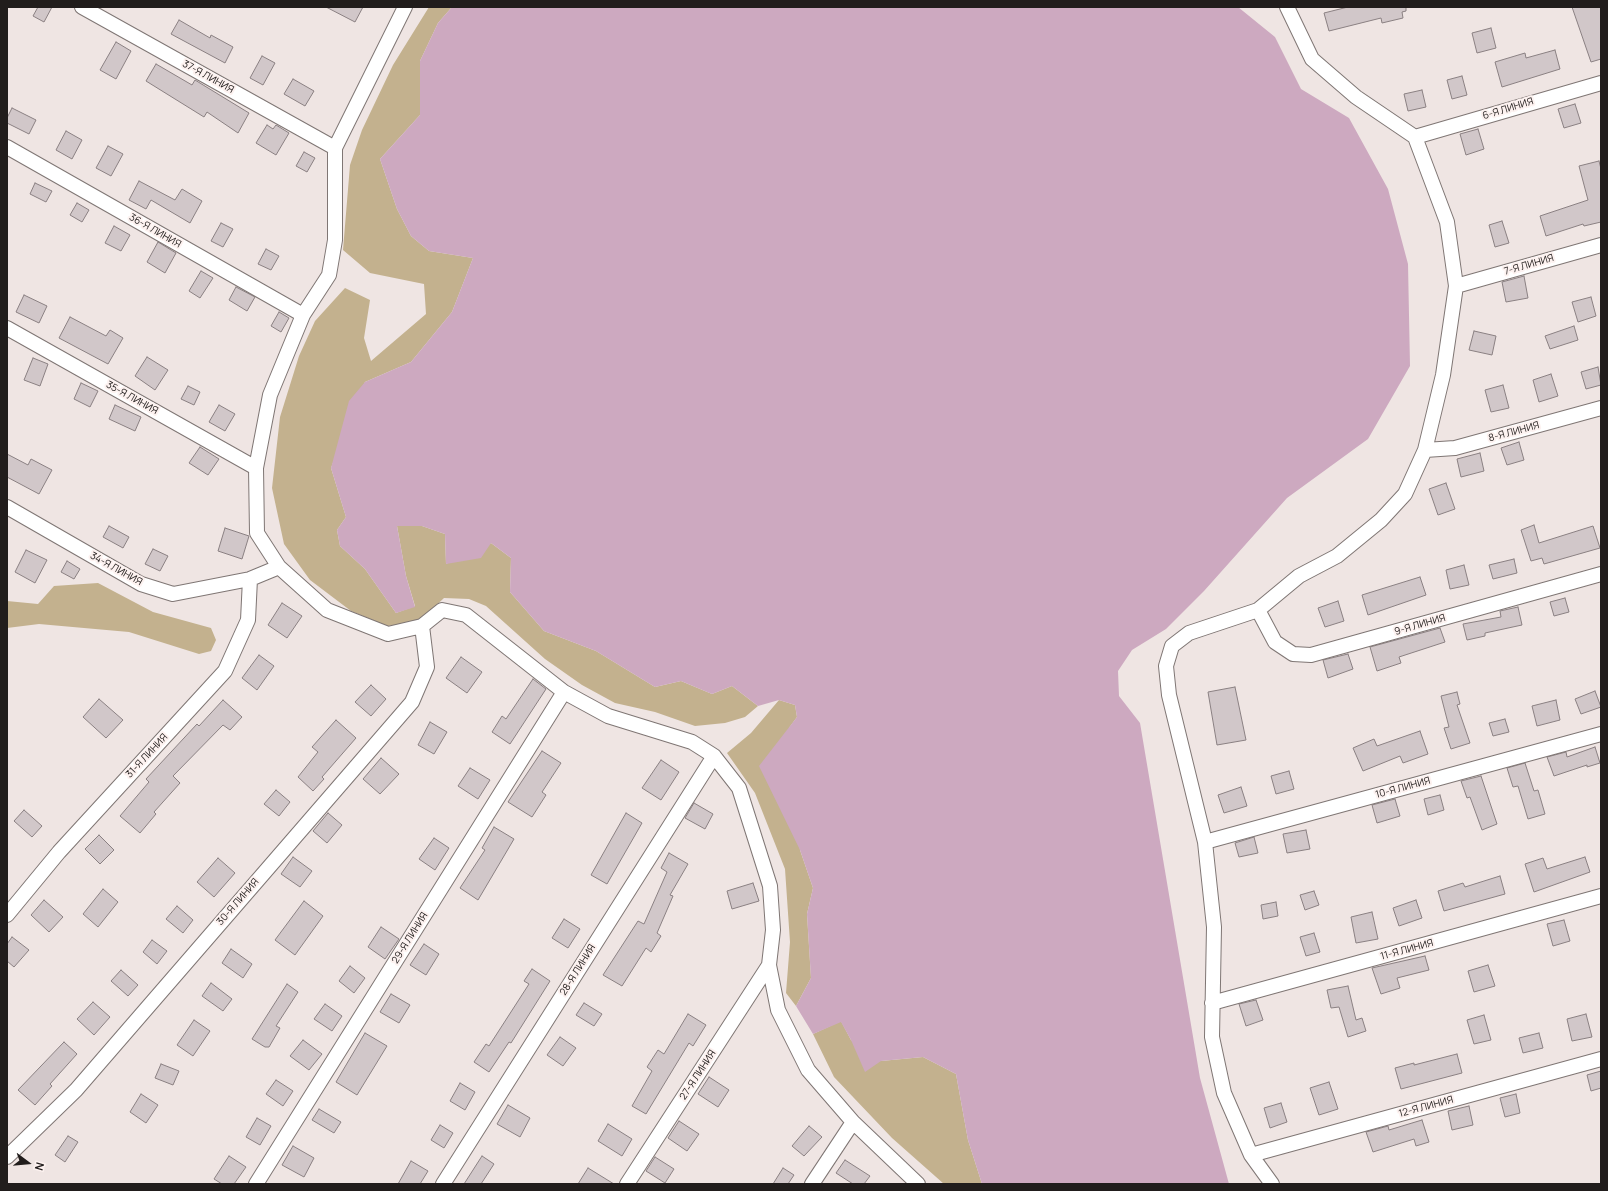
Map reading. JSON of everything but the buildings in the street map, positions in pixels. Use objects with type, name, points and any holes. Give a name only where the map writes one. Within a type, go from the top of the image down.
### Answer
[{"type":"street","name":"37-Я ЛИНИЯ","points":[[82,7],[335,148]]},
{"type":"street","points":[[1272,1184],[1251,1155],[1224,1093],[1212,1037],[1214,926],[1205,842],[1168,695],[1166,666],[1172,646],[1189,633],[1258,610],[1299,576],[1337,556],[1381,520],[1405,494],[1426,450],[1443,375],[1456,286],[1447,222],[1415,136],[1356,97],[1312,59],[1287,7]]},
{"type":"street","points":[[400,9],[335,148],[335,240],[329,275],[303,316],[270,395],[256,468],[257,533],[279,567],[327,610],[388,634],[422,626],[442,610],[466,615],[564,692],[608,716],[692,742],[714,756],[739,788],[770,886],[773,930],[769,965],[778,1010],[808,1070],[853,1122],[918,1184]]},
{"type":"street","name":"6-Я ЛИНИЯ","points":[[1415,136],[1601,83]]},
{"type":"street","name":"36-Я ЛИНИЯ","points":[[7,147],[303,316]]},
{"type":"street","name":"7-Я ЛИНИЯ","points":[[1456,286],[1601,245]]},
{"type":"street","name":"35-Я ЛИНИЯ","points":[[7,328],[256,468]]},
{"type":"street","name":"8-Я ЛИНИЯ","points":[[1426,450],[1455,448],[1601,408]]},
{"type":"street","name":"34-Я ЛИНИЯ","points":[[7,507],[141,584],[173,594],[250,579],[279,567]]},
{"type":"street","name":"9-Я ЛИНИЯ","points":[[1258,610],[1275,642],[1293,654],[1311,655],[1601,574]]},
{"type":"street","name":"31-Я ЛИНИЯ","points":[[7,915],[59,852],[225,671],[248,620],[250,579]]},
{"type":"street","name":"30-Я ЛИНИЯ","points":[[7,1157],[76,1090],[412,702],[427,667],[422,626]]},
{"type":"street","name":"29-Я ЛИНИЯ","points":[[256,1184],[564,692]]},
{"type":"street","name":"10-Я ЛИНИЯ","points":[[1205,842],[1601,734]]},
{"type":"street","name":"28-Я ЛИНИЯ","points":[[443,1184],[714,756]]},
{"type":"street","name":"11-Я ЛИНИЯ","points":[[1212,1003],[1601,896]]},
{"type":"street","name":"27-Я ЛИНИЯ","points":[[627,1184],[769,965]]},
{"type":"street","name":"12-Я ЛИНИЯ","points":[[1251,1155],[1601,1059]]},
{"type":"street","points":[[812,1184],[853,1122]]},
{"type":"shaded area","points":[[429,7],[452,7],[438,23],[420,61],[420,115],[380,159],[397,209],[411,236],[429,251],[473,258],[452,312],[411,362],[365,382],[331,468],[346,517],[337,530],[340,546],[365,569],[396,613],[415,606],[406,576],[397,526],[422,526],[445,534],[446,564],[491,543],[511,558],[510,592],[544,631],[596,651],[655,687],[681,681],[712,694],[732,686],[758,706],[745,717],[725,723],[695,726],[655,712],[615,703],[582,685],[545,659],[486,606],[469,599],[444,598],[425,616],[410,624],[387,626],[351,611],[310,580],[284,544],[272,488],[280,417],[299,356],[315,321],[345,288],[370,300],[364,338],[371,361],[426,314],[424,284],[370,273],[343,250],[350,165],[362,130],[393,65]]},
{"type":"shaded area","points":[[452,7],[1238,7],[1275,37],[1301,89],[1349,118],[1388,189],[1408,264],[1410,366],[1368,439],[1287,498],[1204,591],[1166,629],[1132,650],[1118,671],[1119,696],[1140,723],[1200,1078],[1229,1184],[982,1184],[968,1140],[956,1074],[923,1057],[881,1061],[865,1072],[851,1040],[841,1022],[813,1034],[796,1006],[811,978],[807,914],[813,888],[800,850],[759,766],[797,717],[795,705],[779,700],[758,706],[732,686],[712,694],[681,681],[655,687],[596,651],[544,631],[510,592],[511,558],[491,543],[481,558],[446,564],[445,534],[422,526],[397,526],[406,576],[415,607],[396,613],[365,569],[340,546],[337,530],[346,517],[331,468],[349,401],[365,382],[411,362],[452,312],[473,258],[429,251],[411,236],[397,209],[380,159],[420,115],[420,61],[438,23]]},
{"type":"shaded area","points":[[98,583],[153,612],[211,628],[216,640],[211,651],[199,654],[129,632],[39,624],[7,628],[7,601],[38,604],[54,586]]},
{"type":"shaded area","points":[[779,700],[795,705],[797,717],[789,728],[800,850],[813,888],[807,914],[811,978],[796,1006],[786,993],[790,942],[785,869],[755,793],[727,753],[751,733]]},
{"type":"shaded area","points":[[841,1021],[851,1040],[881,1061],[923,1057],[956,1074],[968,1140],[982,1184],[944,1184],[892,1138],[834,1077],[813,1034]]}]
